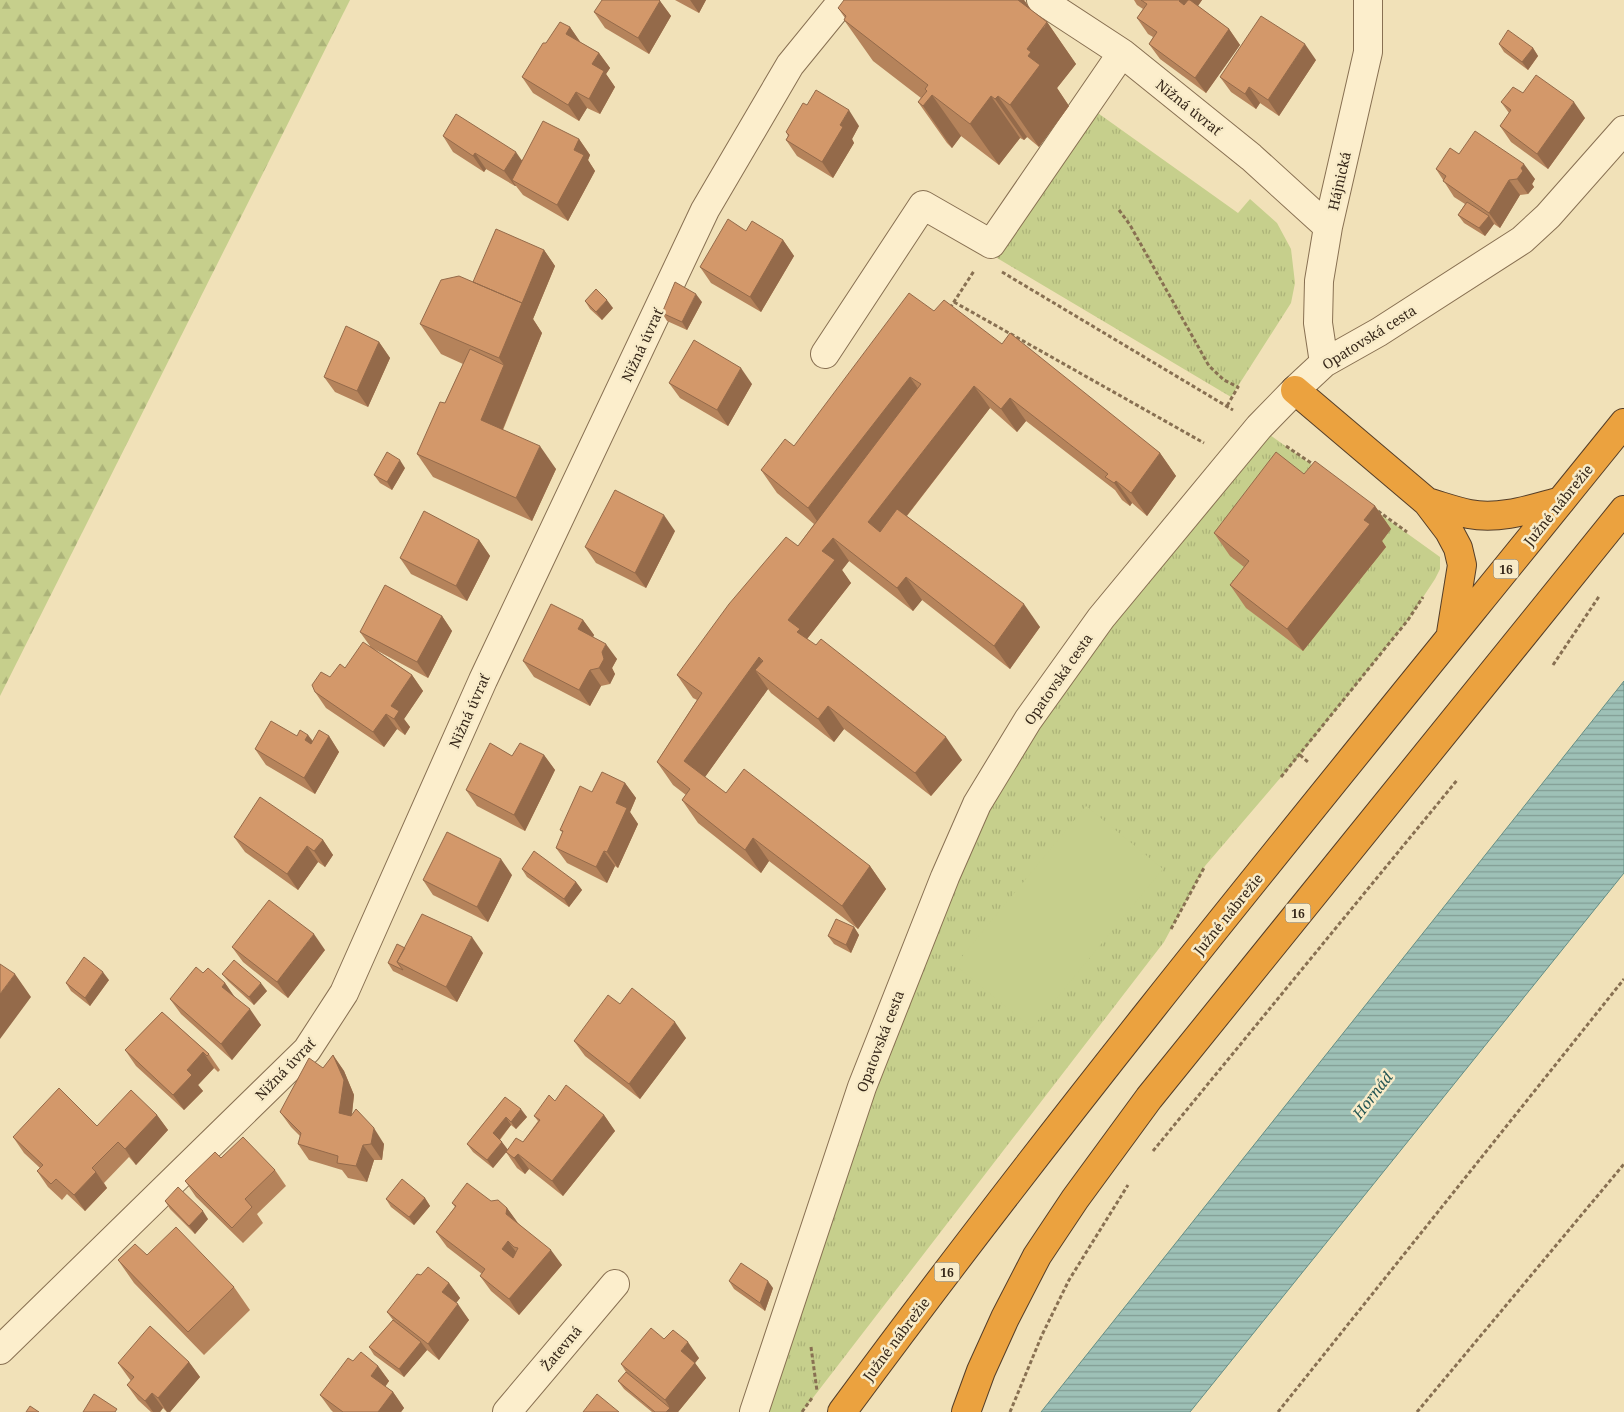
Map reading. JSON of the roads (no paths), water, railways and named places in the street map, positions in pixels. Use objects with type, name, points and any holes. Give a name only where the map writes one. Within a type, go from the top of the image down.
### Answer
[{"type":"highway","points":[[1295,390],[1427,502],[1458,548],[1462,565],[1450,638]]},
{"type":"highway","name":"Južné nábrežie","points":[[842,1412],[905,1326],[1223,919],[1624,423]]},
{"type":"highway","points":[[1427,502],[1469,514],[1489,516],[1506,515],[1561,501]]},
{"type":"highway","name":"16","points":[[966,1412],[981,1371],[1037,1256],[1075,1199],[1149,1098],[1624,510]]},
{"type":"street","name":"Nižná úvrať","points":[[0,1350],[307,1050],[325,1025],[344,993],[483,680],[705,210],[790,64],[843,0]]},
{"type":"street","name":"Nižná úvrať","points":[[1041,0],[1122,53],[1265,170],[1328,227]]},
{"type":"street","name":"Hájnická","points":[[1324,363],[1317,302],[1328,227],[1368,52],[1368,0]]},
{"type":"street","points":[[825,354],[923,205],[986,252],[1122,53]]},
{"type":"street","name":"Opatovská cesta","points":[[754,1412],[862,1087],[945,877],[977,804],[1028,720],[1101,618],[1260,427],[1295,390],[1324,363],[1379,332],[1522,240],[1548,216],[1624,130]]},
{"type":"street","name":"Žatevná","points":[[507,1412],[615,1284]]},
{"type":"water","name":"Hornád","points":[[1624,681],[1624,873],[1190,1412],[1041,1412]]}]
